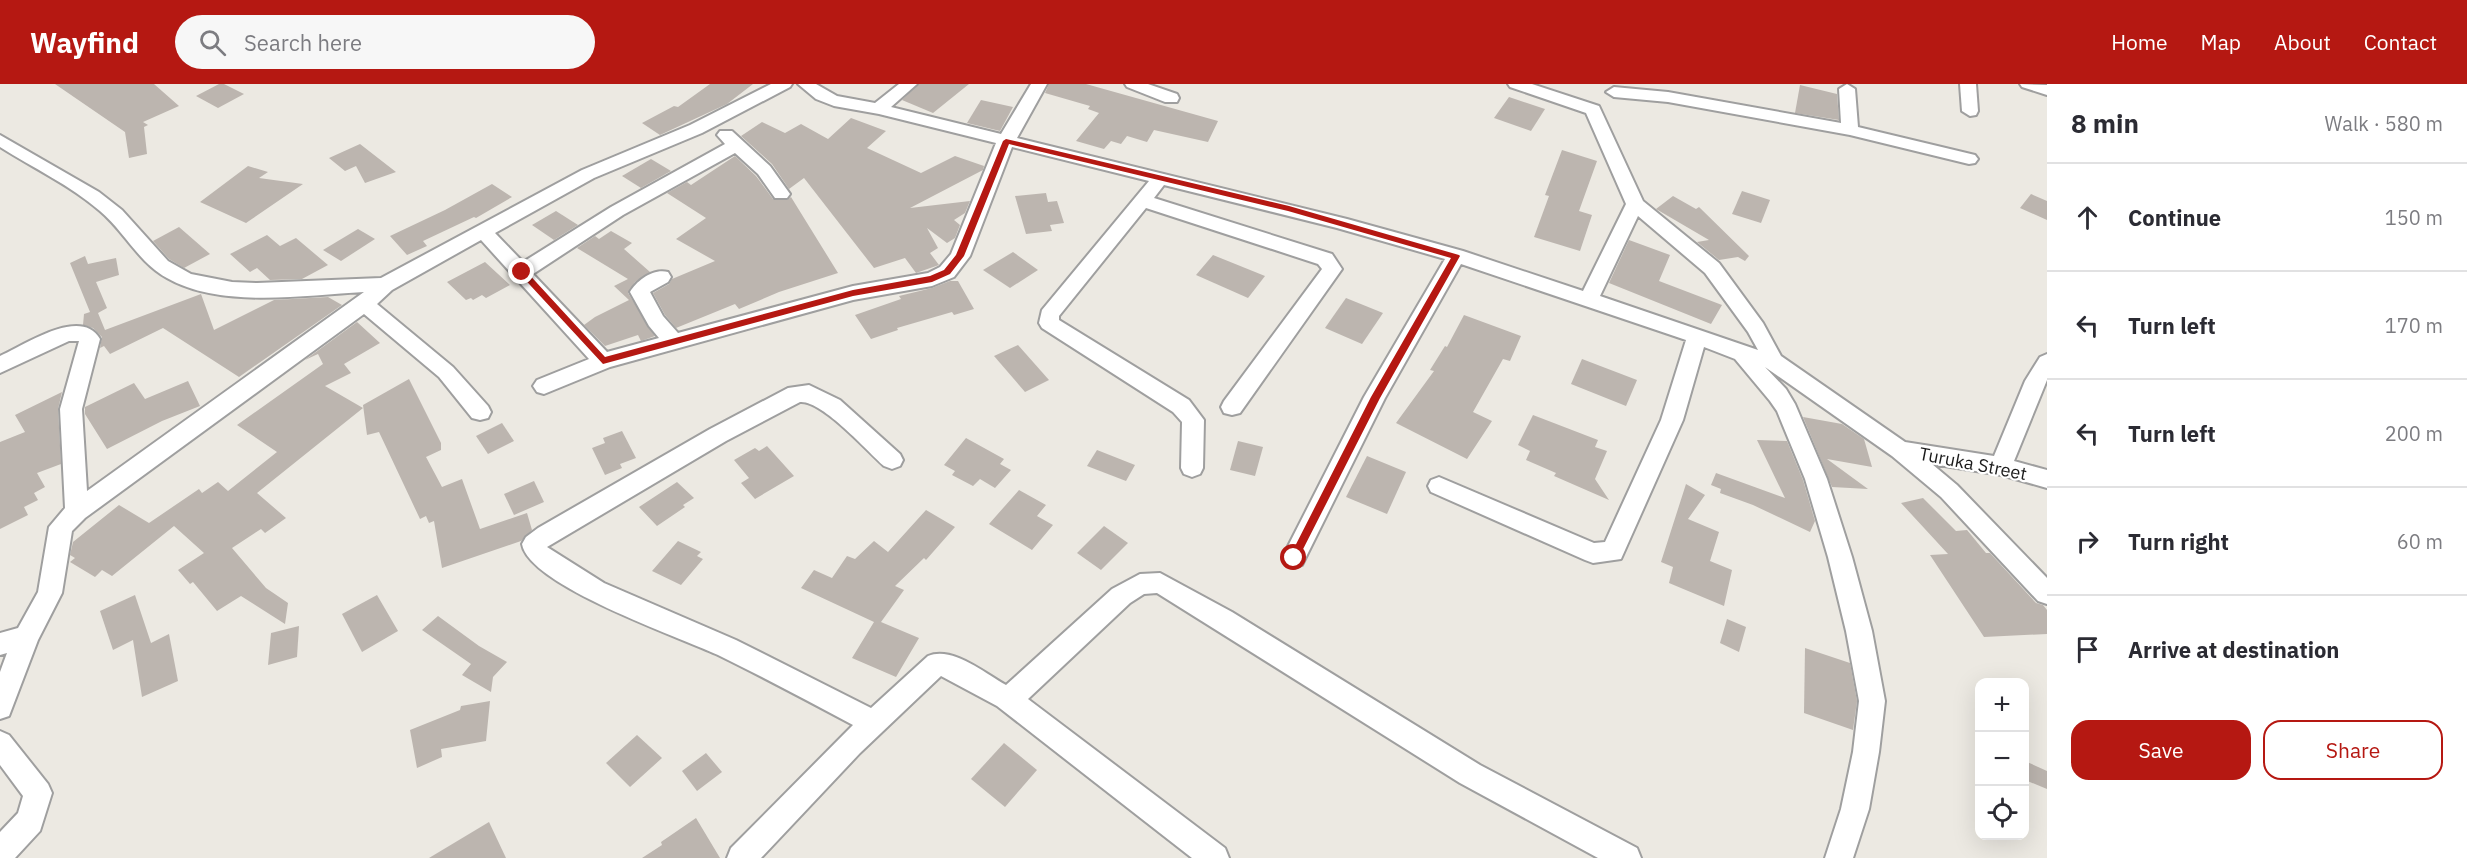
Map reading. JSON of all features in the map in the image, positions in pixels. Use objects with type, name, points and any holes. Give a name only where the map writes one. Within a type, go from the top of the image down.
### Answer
[{"type":"street","points":[[0,707],[26,637],[50,593],[61,527],[77,512],[364,304],[385,285],[588,174],[713,120],[784,84]]},
{"type":"street","points":[[806,84],[835,102],[879,109],[1289,209],[1456,256],[1697,336],[1742,354],[1774,361],[1900,450],[1949,491],[2047,594]]},
{"type":"street","points":[[879,109],[909,84]]},
{"type":"street","points":[[544,386],[603,361],[853,293],[932,279],[947,272],[960,256],[1006,141],[1039,84]]},
{"type":"street","points":[[1133,84],[1171,98]]},
{"type":"street","points":[[1516,84],[1593,110],[1635,204],[1712,268],[1756,328],[1774,361]]},
{"type":"street","points":[[1968,84],[1970,111]]},
{"type":"street","points":[[2028,84],[2047,90]]},
{"type":"street","points":[[1593,110],[1614,88],[1850,130],[1969,159]]},
{"type":"street","points":[[1847,89],[1850,130]]},
{"type":"street","points":[[713,120],[764,170],[781,194]]},
{"type":"street","points":[[522,272],[617,211],[736,145]]},
{"type":"street","points":[[4,148],[106,206],[163,268],[184,278],[219,288],[265,289],[385,285]]},
{"type":"street","points":[[1160,179],[1049,315],[1049,323],[1181,406],[1193,420],[1192,468]]},
{"type":"street","points":[[1144,201],[1287,245],[1325,259],[1332,270],[1232,407]]},
{"type":"street","points":[[1588,300],[1635,204]]},
{"type":"street","points":[[482,230],[603,361]]},
{"type":"street","points":[[1294,558],[1375,397],[1456,256]]},
{"type":"street","points":[[661,277],[642,288],[640,292],[656,321],[674,341]]},
{"type":"street","points":[[364,304],[446,372],[480,411]]},
{"type":"street","points":[[0,365],[65,334],[82,332],[90,339],[72,409],[77,512]]},
{"type":"street","points":[[1439,486],[1593,553],[1613,552],[1672,420],[1697,336]]},
{"type":"street","points":[[1742,354],[1778,395],[1787,410],[1815,479],[1840,557],[1860,631],[1872,701],[1866,752],[1855,809],[1839,858]]},
{"type":"street","points":[[2001,466],[2036,381],[2047,362]]},
{"type":"street","points":[[875,723],[706,638],[629,608],[555,568],[535,551],[534,544],[718,435],[796,394],[809,393],[832,406],[892,460]]},
{"type":"street","name":"Turuka Street","points":[[1900,450],[2001,466],[2047,479]]},
{"type":"street","points":[[1006,698],[1016,693],[1120,596],[1140,584],[1160,583],[1470,774],[1627,858]]},
{"type":"street","points":[[0,644],[26,637]]},
{"type":"street","points":[[741,858],[937,664],[953,666],[990,692],[1006,698],[1215,858]]},
{"type":"street","points":[[0,744],[38,793],[30,821],[0,853]]},
{"type":"building","points":[[55,84],[154,84],[179,106],[143,122],[148,125],[144,127],[147,154],[129,158],[125,132]]},
{"type":"building","points":[[219,84],[224,84],[244,94],[218,108],[196,96]]},
{"type":"building","points":[[710,84],[753,84],[727,104],[660,135],[642,123],[674,106],[678,107]]},
{"type":"building","points":[[919,84],[969,84],[933,113],[902,100]]},
{"type":"building","points":[[1049,84],[1086,84],[1218,121],[1208,142],[1154,130],[1147,142],[1127,136],[1121,144],[1111,141],[1104,149],[1076,141],[1099,113],[1088,109],[1090,106],[1045,93]]},
{"type":"building","points":[[1800,85],[1837,94],[1839,120],[1795,113]]},
{"type":"building","points":[[1509,97],[1545,109],[1531,131],[1494,118]]},
{"type":"building","points":[[981,100],[1013,107],[1000,131],[967,123]]},
{"type":"building","points":[[851,118],[886,131],[867,148],[921,173],[955,156],[984,166],[983,170],[910,208],[970,201],[965,213],[954,220],[960,225],[955,238],[947,243],[927,228],[938,248],[930,253],[939,265],[916,273],[905,258],[874,268],[804,178],[789,189],[772,164],[741,136],[762,122],[785,133],[801,124],[828,139]]},
{"type":"building","points":[[360,144],[396,172],[365,183],[356,166],[345,171],[329,158]]},
{"type":"building","points":[[1562,150],[1597,161],[1579,211],[1592,215],[1580,251],[1534,237],[1549,196],[1545,195]]},
{"type":"building","points":[[735,156],[756,176],[773,199],[787,200],[791,197],[838,273],[779,292],[739,309],[735,304],[676,328],[665,315],[653,293],[669,284],[672,279],[715,261],[676,239],[706,218],[667,193],[687,182],[691,185]]},
{"type":"building","points":[[651,159],[671,171],[641,188],[622,176]]},
{"type":"building","points":[[248,166],[268,172],[259,178],[303,184],[246,223],[200,202]]},
{"type":"building","points":[[492,184],[512,197],[476,218],[423,241],[427,246],[407,255],[390,236],[445,210]]},
{"type":"building","points":[[1742,191],[1770,200],[1761,223],[1732,214]]},
{"type":"building","points":[[1046,193],[1048,202],[1057,201],[1064,223],[1050,225],[1052,231],[1026,234],[1015,196]]},
{"type":"building","points":[[2031,194],[2047,201],[2047,220],[2020,208]]},
{"type":"building","points":[[1673,196],[1696,209],[1699,207],[1749,256],[1745,261],[1738,257],[1719,260],[1697,242],[1709,240],[1656,209]]},
{"type":"building","points":[[556,211],[578,225],[554,240],[532,225]]},
{"type":"building","points":[[179,227],[210,254],[184,268],[169,259],[153,241]]},
{"type":"building","points":[[358,229],[375,239],[341,261],[323,250]]},
{"type":"building","points":[[611,231],[632,243],[624,249],[650,272],[635,282],[628,293],[655,336],[641,341],[638,335],[605,346],[584,325],[629,300],[614,286],[628,279],[577,248],[595,236],[599,239]]},
{"type":"building","points":[[267,235],[280,246],[296,238],[328,265],[302,279],[270,280],[257,268],[250,272],[230,254]]},
{"type":"building","points":[[1629,240],[1670,255],[1659,281],[1722,305],[1711,324],[1609,283]]},
{"type":"building","points":[[1013,252],[1038,270],[1010,288],[983,270]]},
{"type":"building","points":[[1213,255],[1265,276],[1248,298],[1196,275]]},
{"type":"building","points":[[85,256],[88,264],[116,258],[119,275],[96,282],[107,308],[98,313],[105,330],[201,294],[214,330],[274,300],[328,297],[342,305],[239,377],[163,328],[110,354],[104,346],[100,348],[102,337],[93,328],[83,325],[84,314],[90,312],[70,263]]},
{"type":"building","points":[[485,262],[510,285],[486,298],[482,295],[473,300],[471,298],[466,300],[447,282]]},
{"type":"building","points":[[950,281],[958,281],[974,309],[954,315],[952,312],[897,328],[898,330],[871,339],[855,315],[901,299],[899,296]]},
{"type":"building","points":[[1346,298],[1383,313],[1362,344],[1325,328]]},
{"type":"building","points":[[1464,315],[1521,336],[1510,361],[1503,359],[1473,412],[1492,421],[1467,459],[1396,423],[1434,371],[1430,370],[1445,346],[1447,347]]},
{"type":"building","points":[[357,322],[380,343],[344,364],[351,373],[325,386],[363,408],[257,493],[286,518],[265,533],[261,529],[232,548],[266,588],[288,603],[285,624],[241,596],[217,611],[193,582],[190,584],[178,570],[204,553],[174,526],[112,576],[102,570],[95,577],[70,562],[75,558],[70,555],[73,542],[119,505],[149,523],[199,489],[202,493],[218,482],[228,491],[277,452],[237,425],[323,364],[318,354],[305,360]]},
{"type":"building","points":[[1018,345],[1049,380],[1025,392],[994,356]]},
{"type":"building","points":[[1582,359],[1637,380],[1626,406],[1571,384]]},
{"type":"building","points":[[409,379],[441,443],[441,450],[426,457],[442,487],[462,479],[480,529],[527,513],[532,530],[521,541],[442,568],[434,521],[429,523],[426,516],[420,519],[379,432],[367,435],[363,405]]},
{"type":"building","points":[[188,381],[200,406],[162,421],[107,449],[85,414],[85,407],[134,383],[145,399]]},
{"type":"building","points":[[62,392],[58,409],[61,464],[37,473],[45,487],[34,493],[38,500],[24,507],[28,515],[0,529],[0,442],[25,432],[15,415]]},
{"type":"building","points":[[1533,415],[1598,440],[1595,447],[1607,451],[1595,479],[1609,500],[1554,476],[1556,473],[1526,460],[1530,451],[1518,445]]},
{"type":"building","points":[[1803,417],[1842,424],[1864,439],[1872,467],[1827,459],[1868,489],[1832,487]]},
{"type":"building","points":[[502,423],[514,441],[488,454],[476,436]]},
{"type":"building","points":[[622,431],[636,458],[620,464],[622,468],[605,475],[592,448],[605,443],[603,438]]},
{"type":"building","points":[[966,438],[1004,459],[1000,464],[1011,470],[995,488],[980,479],[973,486],[952,475],[955,471],[944,465]]},
{"type":"building","points":[[1757,440],[1787,441],[1803,480],[1815,521],[1810,532],[1753,505],[1720,493],[1721,489],[1711,485],[1716,473],[1785,498]]},
{"type":"building","points":[[1238,441],[1263,447],[1255,476],[1230,470]]},
{"type":"building","points":[[767,446],[794,476],[755,499],[741,483],[749,478],[734,460],[755,448],[759,451]]},
{"type":"building","points":[[1097,450],[1135,465],[1126,481],[1087,466]]},
{"type":"building","points":[[1367,456],[1406,472],[1387,514],[1346,497]]},
{"type":"building","points":[[534,481],[544,502],[514,515],[504,494]]},
{"type":"building","points":[[677,482],[694,498],[657,526],[639,507]]},
{"type":"building","points":[[1686,484],[1705,495],[1688,519],[1719,532],[1710,561],[1732,570],[1724,606],[1669,583],[1673,567],[1661,562]]},
{"type":"building","points":[[1019,490],[1046,505],[1037,516],[1053,525],[1032,550],[989,524]]},
{"type":"building","points":[[1923,498],[1956,531],[1967,530],[1986,553],[1990,553],[2036,603],[2043,605],[2047,610],[2047,634],[1984,637],[1930,555],[1948,554],[1901,503]]},
{"type":"building","points":[[926,510],[955,527],[926,560],[924,558],[895,586],[904,590],[881,622],[919,638],[896,677],[852,658],[874,622],[801,588],[814,570],[832,578],[847,556],[855,559],[874,541],[888,552]]},
{"type":"building","points":[[1104,526],[1128,543],[1101,570],[1077,553]]},
{"type":"building","points":[[678,541],[701,552],[697,556],[703,559],[681,585],[652,571]]},
{"type":"building","points":[[135,595],[151,643],[169,634],[178,681],[142,697],[133,640],[113,650],[100,611]]},
{"type":"building","points":[[377,595],[398,631],[362,652],[342,614]]},
{"type":"building","points":[[438,616],[479,646],[507,662],[493,677],[491,692],[462,675],[471,664],[422,630]]},
{"type":"building","points":[[1727,619],[1746,627],[1739,652],[1720,643]]},
{"type":"building","points":[[299,626],[297,657],[268,665],[271,633]]},
{"type":"building","points":[[1805,648],[1850,663],[1857,701],[1853,730],[1804,713]]},
{"type":"building","points":[[490,701],[486,741],[441,749],[442,757],[417,768],[410,730],[460,710],[461,706]]},
{"type":"building","points":[[637,735],[662,758],[630,787],[606,763]]},
{"type":"building","points":[[1004,743],[1037,770],[1005,807],[971,779]]},
{"type":"building","points":[[706,753],[722,772],[697,791],[682,771]]},
{"type":"building","points":[[2029,763],[2047,771],[2047,789],[2029,782]]},
{"type":"building","points":[[696,818],[720,858],[642,858],[662,845],[661,842]]},
{"type":"building","points":[[489,822],[506,858],[429,858]]},
{"type":"route","points":[[522,272],[603,361],[853,293],[932,279],[947,272],[960,256],[1006,141],[1289,209],[1456,256],[1375,397],[1294,558]]}]
